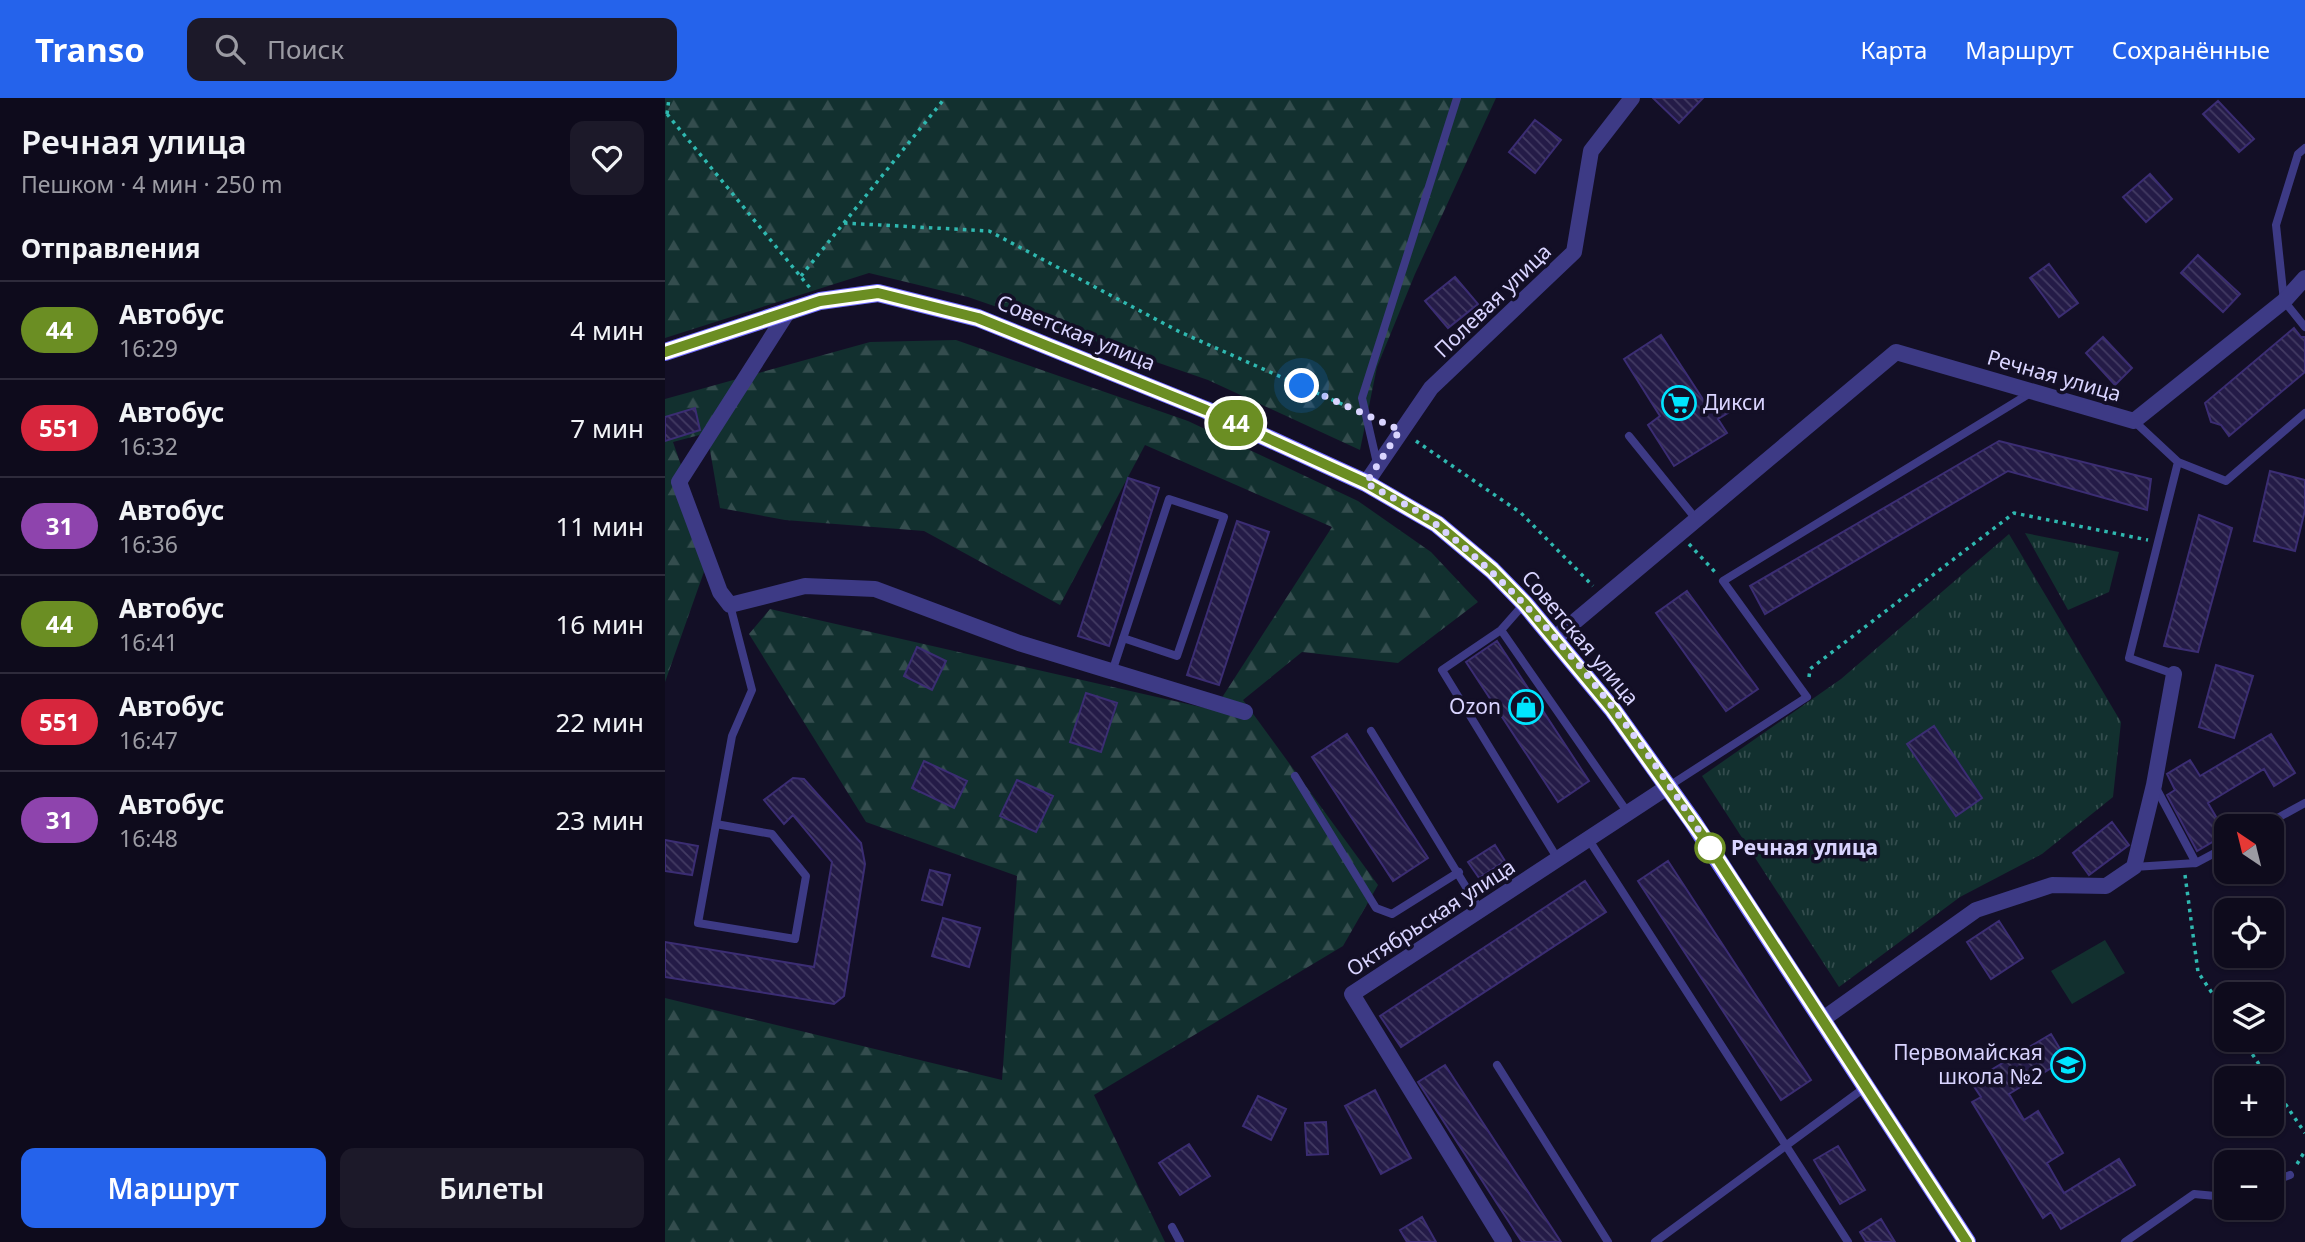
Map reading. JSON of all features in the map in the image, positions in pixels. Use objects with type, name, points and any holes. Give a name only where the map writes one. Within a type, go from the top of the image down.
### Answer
[{"type":"main road","name":"Советская улица","points":[[665,352],[820,301],[878,293],[978,318],[1206,410],[1366,483],[1437,524],[1492,570],[1525,604],[1613,710],[1669,786],[1967,1242]]},
{"type":"street","name":"Полевая улица","points":[[1366,483],[1431,388],[1574,252],[1591,151],[1632,98]]},
{"type":"street","name":"Речная улица","points":[[1554,639],[1896,352],[2134,421],[2284,302],[2305,278]]},
{"type":"street","points":[[789,310],[679,482],[720,592],[730,605],[805,586],[875,589],[1019,643],[1245,712]]},
{"type":"street","points":[[1823,1019],[1976,910],[2052,885],[2106,886],[2134,867],[2154,785],[2173,674]]},
{"type":"street","name":"Октябрьская улица","points":[[1504,1242],[1352,994],[1559,861],[1669,786]]},
{"type":"lane","points":[[1378,466],[1363,398],[1457,98]]},
{"type":"lane","points":[[2305,148],[2298,154],[2276,225],[2284,302],[2305,327]]},
{"type":"lane","points":[[1669,786],[1807,697],[1723,581],[2032,392]]},
{"type":"lane","points":[[2134,421],[2178,462],[2226,481],[2305,413]]},
{"type":"lane","points":[[1629,436],[1696,519]]},
{"type":"lane","points":[[2173,674],[2129,658],[2160,543],[2178,462]]},
{"type":"lane","points":[[1112,672],[1123,638],[1169,499],[1224,517],[1177,656],[1123,638]]},
{"type":"lane","points":[[1525,604],[1501,630],[1442,670],[1559,861]]},
{"type":"lane","points":[[716,824],[772,834],[806,876],[795,939],[698,923],[716,824],[732,736],[752,690],[730,605]]},
{"type":"lane","points":[[1501,630],[1628,813]]},
{"type":"lane","points":[[1371,731],[1480,910]]},
{"type":"lane","points":[[1295,776],[1376,908],[1392,914],[1459,872]]},
{"type":"lane","points":[[2154,785],[2196,863]]},
{"type":"lane","points":[[2284,814],[2305,803]]},
{"type":"lane","points":[[1589,840],[1848,1242]]},
{"type":"lane","points":[[2134,867],[2196,863],[2214,853]]},
{"type":"lane","points":[[1497,1065],[1608,1242]]},
{"type":"lane","points":[[1655,1242],[1867,1086]]},
{"type":"lane","points":[[2284,1177],[2290,1175]]},
{"type":"lane","points":[[2125,1242],[2194,1194],[2214,1196]]},
{"type":"lane","points":[[1172,1227],[1180,1242]]},
{"type":"path","points":[[670,98],[666,115],[820,301]]},
{"type":"path","points":[[801,276],[945,98]]},
{"type":"path","points":[[844,223],[989,231],[1180,331],[1363,414]]},
{"type":"path","points":[[1400,430],[1521,513],[1603,596]]},
{"type":"path","points":[[1807,697],[1810,669],[2014,513],[2160,543]]},
{"type":"path","points":[[1679,532],[1723,581]]},
{"type":"path","points":[[2183,863],[2198,972],[2214,996]]},
{"type":"path","points":[[2284,1102],[2305,1133]]},
{"type":"green space","points":[[665,98],[1496,98],[1415,274],[1377,367],[1360,450],[1208,380],[968,297],[869,273],[665,338]]},
{"type":"green space","points":[[956,340],[1188,421],[1358,501],[1431,552],[1478,602],[1398,663],[1302,652],[1243,700],[1378,885],[1343,946],[1094,1095],[1165,1242],[665,1242],[665,998],[1002,1080],[1017,876],[866,822],[749,634],[770,609],[1214,710],[1332,527],[1145,445],[1060,605],[924,531],[785,520],[720,508],[707,433],[673,442],[711,552],[665,682],[665,399],[870,342]]},
{"type":"green space","points":[[2025,533],[2119,552],[2109,592],[2068,610]]},
{"type":"green space","points":[[2009,534],[2121,722],[2113,797],[2042,854],[1960,897],[1839,987],[1702,776],[1841,679]]},
{"type":"green space","points":[[2105,940],[2125,973],[2072,1004],[2051,971]]},
{"type":"building","points":[[1653,98],[1703,98],[1679,123]]},
{"type":"building","points":[[2218,101],[2254,139],[2239,152],[2203,114]]},
{"type":"building","points":[[1535,120],[1561,140],[1535,173],[1509,152]]},
{"type":"building","points":[[2150,174],[2172,199],[2146,222],[2123,197]]},
{"type":"building","points":[[2198,255],[2240,294],[2223,312],[2181,273]]},
{"type":"building","points":[[2049,264],[2078,303],[2059,317],[2030,278]]},
{"type":"building","points":[[1455,277],[1478,304],[1448,328],[1425,301]]},
{"type":"building","points":[[2294,328],[2301,337],[2305,337],[2305,372],[2229,436],[2221,425],[2211,422],[2205,403]]},
{"type":"building","name":"Дикси","points":[[1661,335],[1708,407],[1720,400],[1728,413],[1718,419],[1727,433],[1674,466],[1648,425],[1660,416],[1624,359]]},
{"type":"building","points":[[2103,337],[2132,368],[2115,385],[2086,353]]},
{"type":"building","points":[[695,408],[700,430],[665,441],[665,417]]},
{"type":"building","points":[[1999,441],[2151,479],[2147,510],[2008,471],[1765,614],[1750,586]]},
{"type":"building","points":[[2270,471],[2305,480],[2305,510],[2295,551],[2254,541]]},
{"type":"building","points":[[1128,478],[1159,488],[1109,646],[1078,636]]},
{"type":"building","points":[[2199,515],[2232,528],[2198,652],[2164,646]]},
{"type":"building","points":[[1237,521],[1269,532],[1219,685],[1187,675]]},
{"type":"building","points":[[1687,591],[1758,689],[1726,711],[1656,613]]},
{"type":"building","points":[[1497,641],[1589,781],[1558,802],[1466,662]]},
{"type":"building","points":[[917,647],[946,661],[932,690],[904,676]]},
{"type":"building","points":[[2216,665],[2253,676],[2234,738],[2199,727]]},
{"type":"building","points":[[1086,693],[1117,703],[1101,752],[1070,742]]},
{"type":"building","points":[[1934,726],[1982,798],[1956,816],[1907,744]]},
{"type":"building","points":[[1347,734],[1428,858],[1393,881],[1312,757]]},
{"type":"building","points":[[2271,734],[2295,773],[2274,786],[2264,769],[2208,803],[2214,814],[2214,841],[2197,851],[2167,795],[2175,790],[2167,774],[2190,760],[2200,776]]},
{"type":"building","points":[[924,761],[967,781],[954,808],[912,788]]},
{"type":"building","points":[[793,778],[804,779],[861,843],[865,864],[844,996],[834,1004],[665,977],[665,942],[814,967],[832,862],[793,815],[784,824],[764,800]]},
{"type":"building","points":[[1017,780],[1053,796],[1036,832],[1000,816]]},
{"type":"building","points":[[2112,822],[2129,845],[2089,875],[2073,853]]},
{"type":"building","points":[[665,840],[698,846],[692,875],[665,871]]},
{"type":"building","points":[[1495,845],[1505,861],[1479,878],[1468,862]]},
{"type":"building","points":[[1668,861],[1811,1080],[1781,1100],[1638,881]]},
{"type":"building","points":[[930,870],[950,875],[942,905],[922,900]]},
{"type":"building","points":[[1585,881],[1606,912],[1401,1047],[1380,1016]]},
{"type":"building","points":[[943,918],[980,928],[969,967],[932,956]]},
{"type":"building","points":[[1999,921],[2023,958],[1991,979],[1967,942]]},
{"type":"building","points":[[2051,1034],[2066,1059],[2009,1094],[2024,1120],[2038,1111],[2063,1153],[2047,1163],[2064,1193],[2119,1159],[2135,1185],[2061,1229],[2051,1212],[2043,1218],[1972,1102],[1981,1097],[1971,1082]]},
{"type":"building","points":[[1445,1065],[1561,1242],[1522,1242],[1418,1082]]},
{"type":"building","points":[[1375,1090],[1411,1158],[1381,1174],[1345,1106]]},
{"type":"building","points":[[1258,1096],[1286,1109],[1271,1140],[1243,1126]]},
{"type":"building","points":[[1326,1122],[1328,1154],[1307,1155],[1305,1123]]},
{"type":"building","points":[[1189,1144],[1210,1176],[1180,1195],[1159,1163]]},
{"type":"building","points":[[1838,1146],[1865,1190],[1840,1204],[1814,1160]]},
{"type":"building","points":[[1422,1217],[1436,1242],[1407,1242],[1400,1230]]},
{"type":"building","points":[[1881,1219],[1895,1242],[1866,1242],[1860,1232]]},
{"type":"bus line","name":"44","points":[[665,352],[820,301],[878,293],[978,318],[1206,410],[1366,483],[1437,524],[1492,570],[1525,604],[1613,710],[1702,835],[1967,1242]]},
{"type":"place","name":"Дикси","points":[[1679,403]]},
{"type":"place","name":"Ozon","points":[[1526,707]]},
{"type":"place","name":"Речная улица","points":[[1710,848]]},
{"type":"place","name":"Первомайская школа №2","points":[[2068,1065]]},
{"type":"route","points":[[1302,386],[1400,430],[1366,483],[1437,524],[1492,570],[1525,604],[1613,710],[1669,786],[1710,848]]}]
